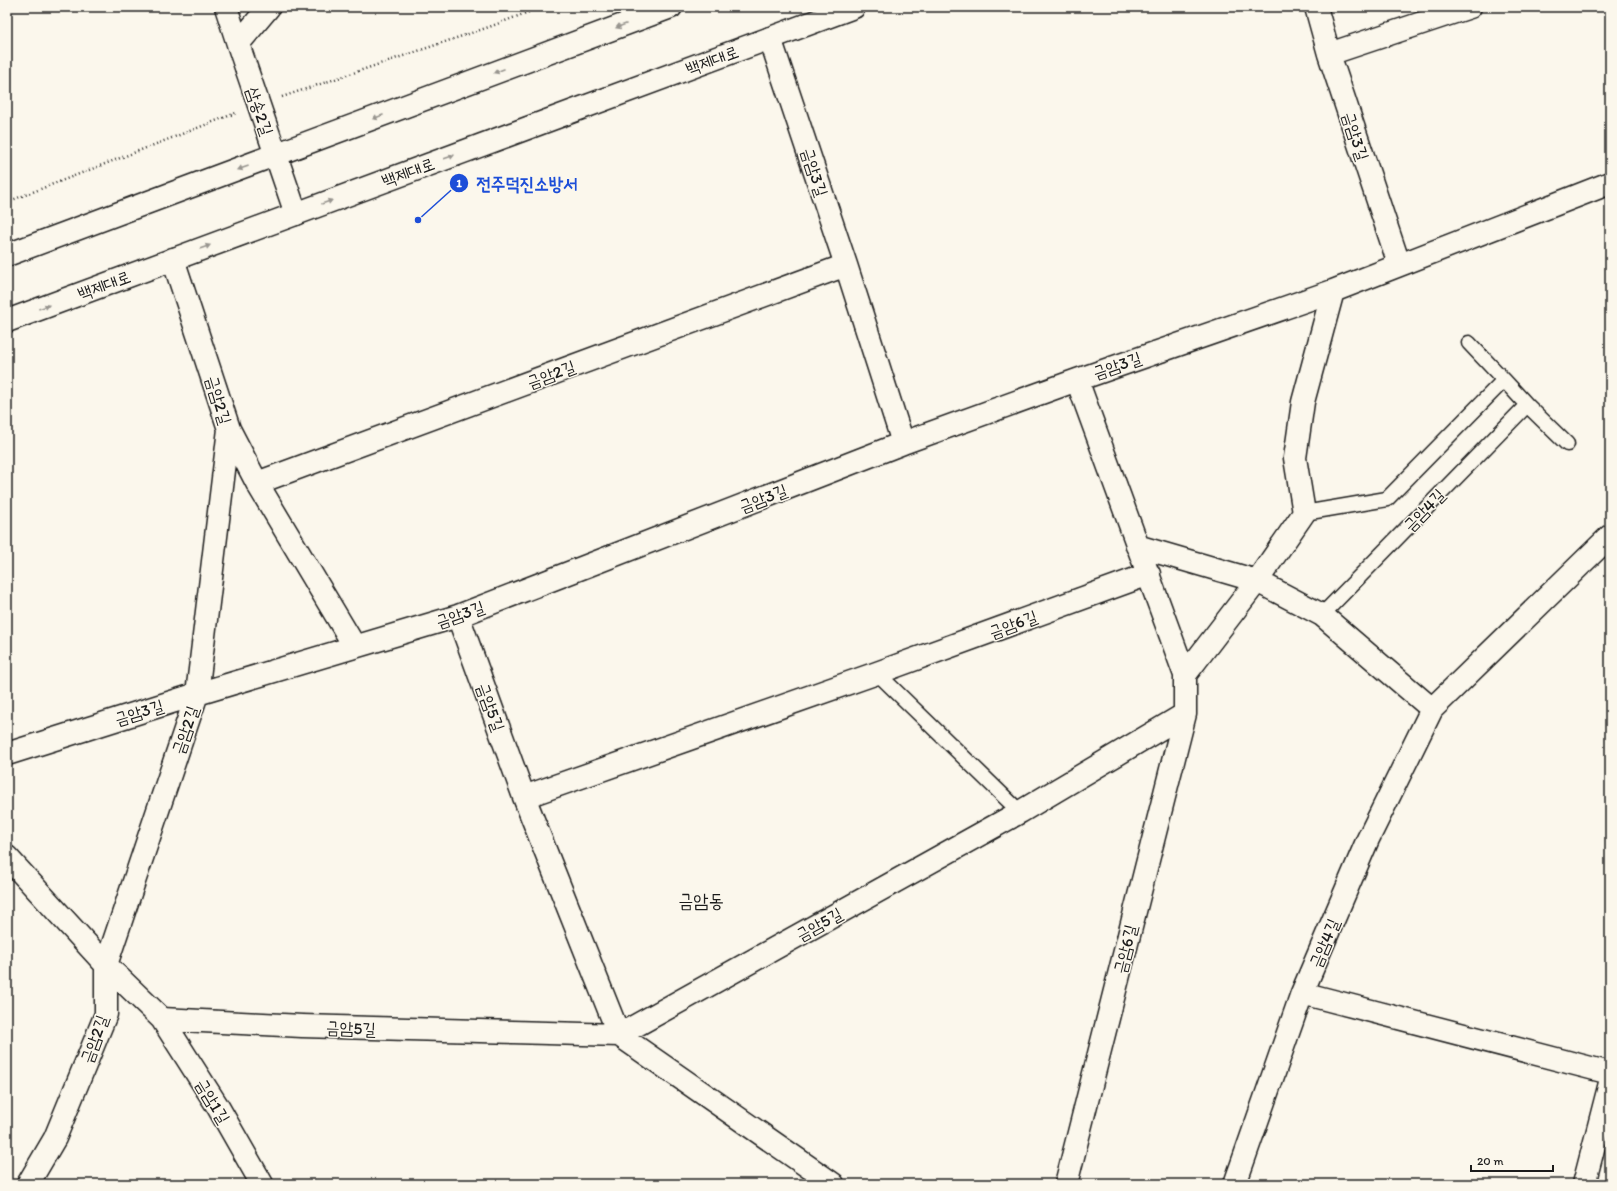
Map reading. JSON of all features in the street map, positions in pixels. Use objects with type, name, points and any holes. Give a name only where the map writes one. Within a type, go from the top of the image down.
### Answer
[{"type":"street","name":"삼송2길","points":[[226,7],[296,214]]},
{"type":"street","points":[[238,44],[269,7]]},
{"type":"street","points":[[7,255],[671,7]]},
{"type":"street","name":"백제대로","points":[[7,320],[854,7]]},
{"type":"street","name":"금암3길","points":[[1316,7],[1329,54],[1399,264]]},
{"type":"street","points":[[1329,54],[1470,7]]},
{"type":"street","name":"금암3길","points":[[770,38],[846,265],[903,443]]},
{"type":"street","name":"금암3길","points":[[7,754],[197,694],[458,616],[903,443],[1077,380],[1333,291],[1610,183]]},
{"type":"street","name":"금암2길","points":[[28,1184],[55,1138],[106,1014],[106,965],[197,694],[229,429],[173,259]]},
{"type":"street","name":"금암2길","points":[[257,483],[846,265]]},
{"type":"street","points":[[1185,675],[1256,581],[1304,513],[1295,458],[1303,402],[1333,291]]},
{"type":"street","name":"금암6길","points":[[1066,1184],[1185,714],[1185,675],[1077,380]]},
{"type":"street","points":[[229,429],[257,483],[355,647]]},
{"type":"street","name":"금암4길","points":[[1235,1184],[1302,992],[1368,839],[1432,709],[1610,536]]},
{"type":"street","points":[[1137,546],[1256,581],[1322,615],[1432,709]]},
{"type":"street","name":"금암6길","points":[[877,673],[1149,574]]},
{"type":"street","name":"금암5길","points":[[458,616],[524,796],[618,1035]]},
{"type":"street","points":[[524,796],[877,673]]},
{"type":"street","points":[[1020,812],[1185,714]]},
{"type":"street","name":"금암5길","points":[[162,1019],[302,1026],[618,1035],[1020,812]]},
{"type":"street","points":[[7,858],[106,965],[162,1019]]},
{"type":"street","points":[[1302,992],[1610,1073]]},
{"type":"street","name":"금암1길","points":[[162,1019],[218,1107],[262,1184]]},
{"type":"street","points":[[618,1035],[833,1184]]},
{"type":"street","points":[[1584,1184],[1610,1083]]},
{"type":"lane","points":[[1469,343],[1567,444]]},
{"type":"lane","name":"금암4길","points":[[1304,513],[1387,499],[1504,380]]},
{"type":"lane","name":"금암4길","points":[[1322,615],[1527,404]]},
{"type":"lane","points":[[877,673],[1020,812]]},
{"type":"path","points":[[296,92],[489,27],[542,7]]},
{"type":"path","points":[[7,202],[230,115]]},
{"type":"place","name":"전주덕진소방서","points":[[418,220]]},
{"type":"district","name":"금암동","points":[[701,900]]}]
